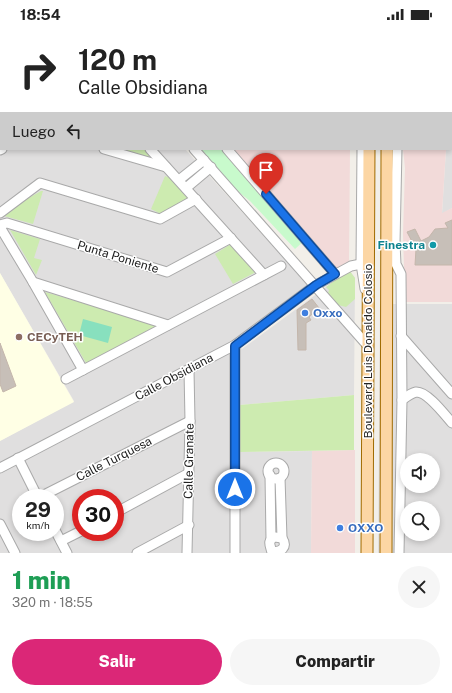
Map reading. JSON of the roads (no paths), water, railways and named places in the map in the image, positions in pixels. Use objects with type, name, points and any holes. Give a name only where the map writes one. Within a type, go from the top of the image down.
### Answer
[{"type":"main road","name":"Boulevard Luis Donaldo Colosio","points":[[367,553],[369,150]]},
{"type":"main road","name":"Boulevard Luis Donaldo Colosio","points":[[386,150],[386,553]]},
{"type":"street","points":[[108,150],[167,167]]},
{"type":"street","points":[[151,150],[264,275]]},
{"type":"street","points":[[195,150],[316,285],[368,346]]},
{"type":"street","points":[[228,150],[335,274]]},
{"type":"street","points":[[362,150],[361,264],[368,312]]},
{"type":"street","points":[[397,150],[395,243],[396,264],[401,274],[402,400],[399,553]]},
{"type":"street","points":[[179,180],[204,160]]},
{"type":"street","points":[[186,188],[211,167]]},
{"type":"street","points":[[0,213],[40,183],[160,219],[196,199]]},
{"type":"street","name":"Punta Poniente","points":[[83,370],[0,226],[7,223],[167,272],[231,238]]},
{"type":"street","name":"Calle Obsidiana","points":[[0,468],[235,346],[316,285],[352,266],[361,264]]},
{"type":"street","points":[[66,379],[281,266]]},
{"type":"street","points":[[33,282],[168,325]]},
{"type":"street","points":[[401,336],[452,394]]},
{"type":"street","points":[[235,346],[235,553]]},
{"type":"street","name":"Calle Granate","points":[[187,553],[189,525],[190,421],[188,370]]},
{"type":"street","points":[[402,400],[408,395],[417,392],[426,394],[452,423]]},
{"type":"street","name":"Calle Turquesa","points":[[56,489],[190,421]]},
{"type":"street","points":[[18,458],[34,489]]},
{"type":"street","points":[[278,463],[281,465],[284,472],[280,478],[282,538],[284,545],[276,552],[269,545],[271,538],[269,468],[271,465],[278,463]]},
{"type":"street","points":[[124,508],[189,473]]},
{"type":"street","points":[[270,475],[272,478],[280,478]]},
{"type":"street","points":[[0,524],[15,553]]},
{"type":"street","points":[[137,553],[189,525]]},
{"type":"street","points":[[271,538],[282,538]]},
{"type":"street","points":[[61,541],[67,553]]},
{"type":"place","name":"Finestra","points":[[433,245]]},
{"type":"place","name":"Oxxo","points":[[305,313]]},
{"type":"place","name":"CECyTEH","points":[[19,337]]},
{"type":"place","name":"OXXO","points":[[340,528]]}]
